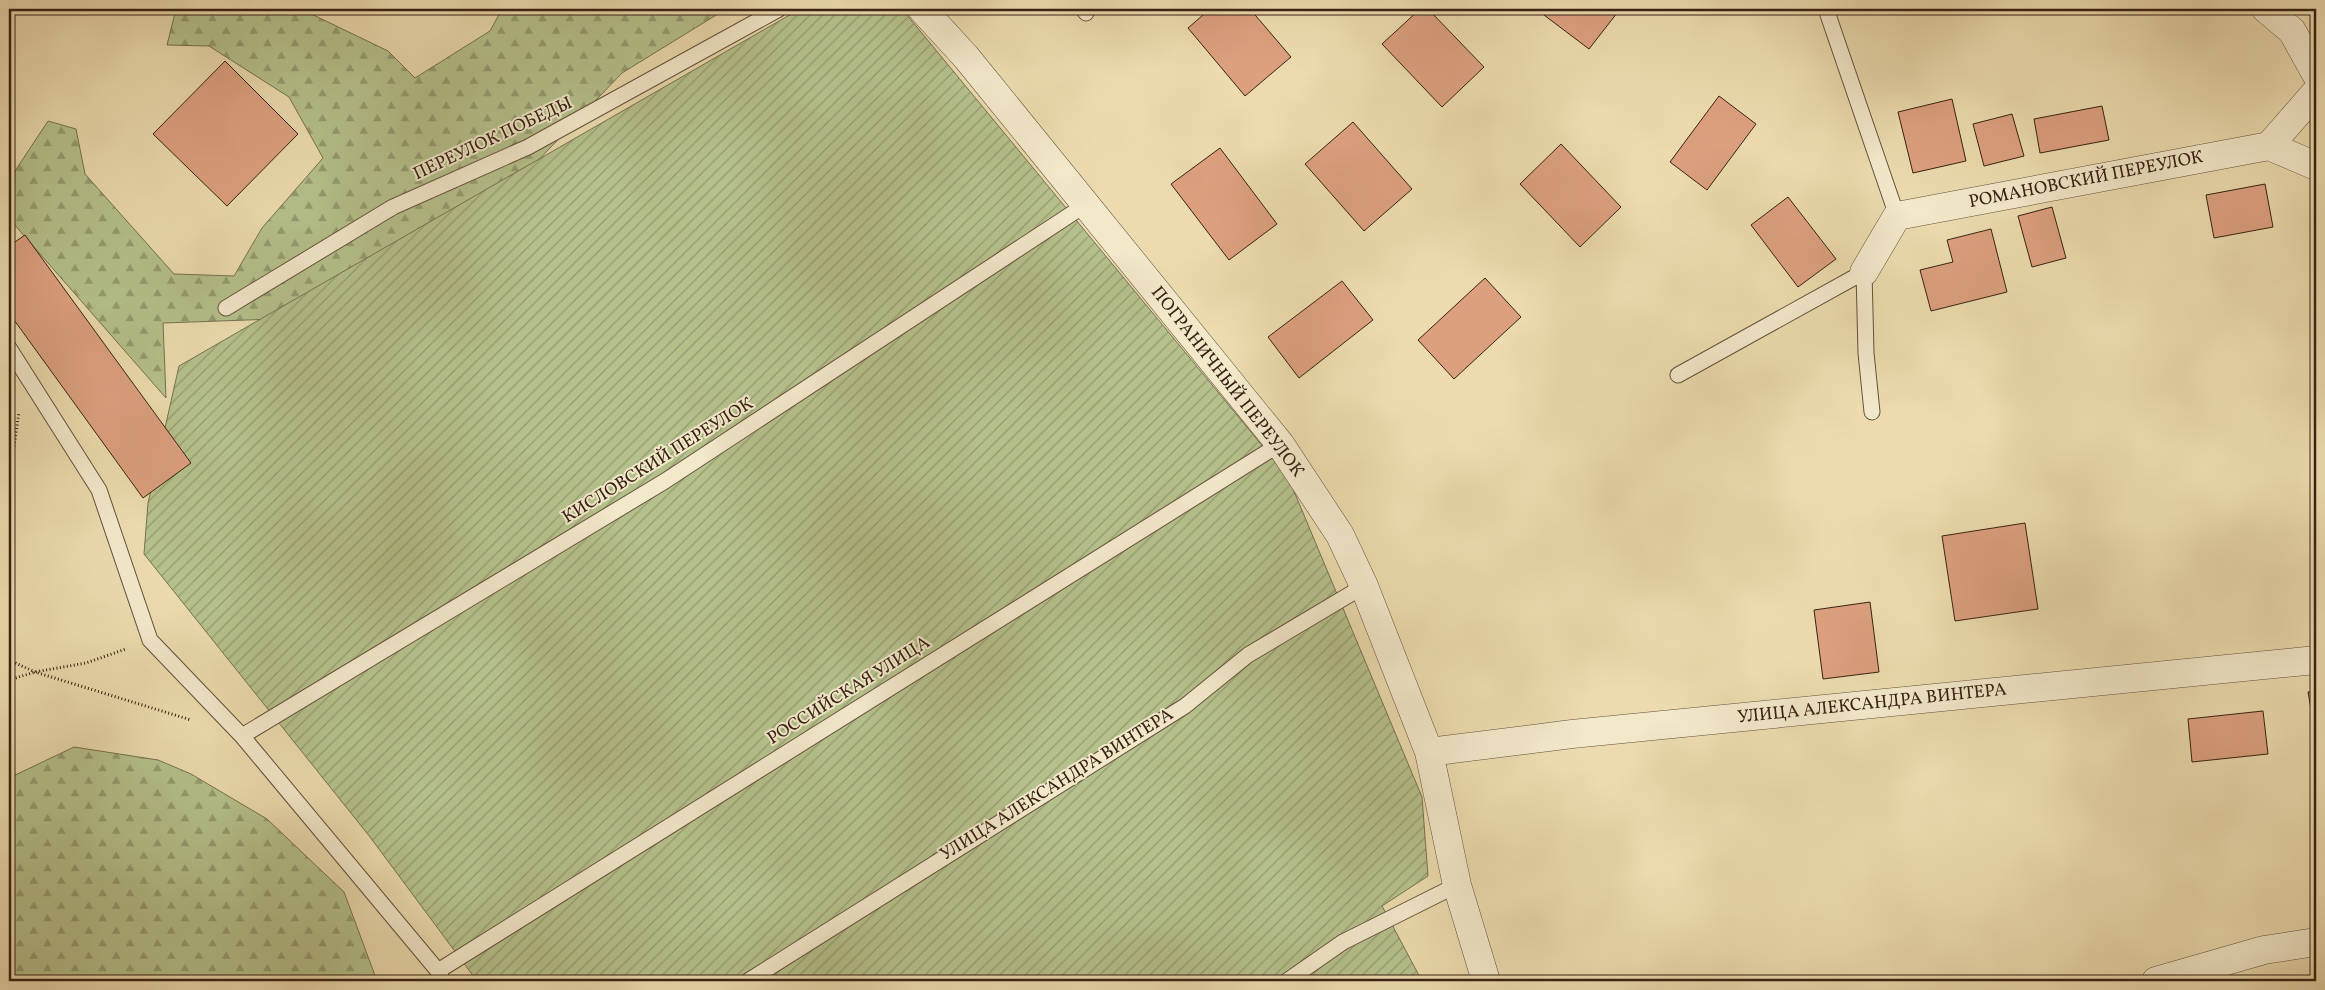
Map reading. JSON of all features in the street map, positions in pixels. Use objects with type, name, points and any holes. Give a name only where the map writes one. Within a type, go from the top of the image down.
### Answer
[{"type":"street","name":"ПОГРАНИЧНЫЙ ПЕРЕУЛОК","points":[[922,9],[966,57],[1280,444],[1340,534],[1364,586],[1429,752],[1457,885],[1486,981]]},
{"type":"street","points":[[2266,9],[2292,31],[2316,74]]},
{"type":"street","points":[[2316,92],[2269,146],[2316,166]]},
{"type":"street","name":"РОМАНОВСКИЙ ПЕРЕУЛОК","points":[[1897,216],[2269,146]]},
{"type":"street","points":[[1864,272],[1897,216]]},
{"type":"street","name":"УЛИЦА АЛЕКСАНДРА ВИНТЕРА","points":[[1429,752],[1572,734],[2316,660]]},
{"type":"street","points":[[2156,981],[2264,950],[2316,942]]},
{"type":"lane","name":"ПЕРЕУЛОК ПОБЕДЫ","points":[[226,308],[393,207],[528,147],[779,9]]},
{"type":"lane","points":[[1826,9],[1897,216]]},
{"type":"lane","name":"КИСЛОВСКИЙ ПЕРЕУЛОК","points":[[242,736],[666,481],[1086,206]]},
{"type":"lane","points":[[1678,375],[1864,272],[1866,353],[1872,412]]},
{"type":"lane","points":[[9,348],[99,490],[150,640],[242,736],[440,976]]},
{"type":"lane","name":"РОССИЙСКАЯ УЛИЦА","points":[[440,976],[1280,444]]},
{"type":"lane","name":"УЛИЦА АЛЕКСАНДРА ВИНТЕРА","points":[[748,981],[1185,706],[1248,655],[1364,586]]},
{"type":"lane","points":[[1287,981],[1343,942],[1457,885]]},
{"type":"path","points":[[9,481],[25,373]]},
{"type":"path","points":[[9,680],[35,672],[86,663],[150,640]]},
{"type":"path","points":[[9,660],[35,672],[195,722]]},
{"type":"green space","points":[[182,9],[301,9],[388,51],[415,78],[490,31],[502,9],[726,9],[622,73],[502,198],[303,318],[163,323],[166,398],[13,223],[15,171],[48,121],[76,129],[85,174],[174,274],[234,276],[262,228],[323,158],[289,97],[209,46],[167,45],[175,13]]},
{"type":"green space","points":[[800,9],[902,9],[1288,477],[1422,797],[1428,876],[1382,906],[1422,981],[477,981],[370,837],[144,554],[148,503],[179,366]]},
{"type":"green space","points":[[74,747],[158,760],[191,774],[267,819],[344,892],[377,981],[9,981],[9,778]]},
{"type":"building","points":[[1210,9],[1250,9],[1291,57],[1245,96],[1188,28]]},
{"type":"building","points":[[1420,9],[1428,9],[1484,67],[1442,107],[1382,44]]},
{"type":"building","points":[[1536,9],[1612,9],[1617,13],[1589,49]]},
{"type":"building","points":[[225,61],[298,134],[227,206],[153,134]]},
{"type":"building","points":[[1719,96],[1756,124],[1707,190],[1670,162]]},
{"type":"building","points":[[1952,99],[1966,161],[1913,173],[1898,112]]},
{"type":"building","points":[[2102,106],[2109,140],[2040,153],[2034,119]]},
{"type":"building","points":[[2012,114],[2024,156],[1984,166],[1973,124]]},
{"type":"building","points":[[1353,122],[1412,189],[1364,231],[1305,164]]},
{"type":"building","points":[[1561,144],[1621,207],[1580,247],[1520,184]]},
{"type":"building","points":[[1220,148],[1277,224],[1229,260],[1171,184]]},
{"type":"building","points":[[2265,184],[2273,227],[2214,238],[2206,195]]},
{"type":"building","points":[[1788,197],[1836,259],[1798,287],[1751,225]]},
{"type":"building","points":[[2052,207],[2066,258],[2032,267],[2018,216]]},
{"type":"building","points":[[1991,229],[2007,292],[1931,311],[1920,270],[1953,262],[1947,240]]},
{"type":"building","points":[[25,235],[191,463],[143,498],[9,313],[9,246]]},
{"type":"building","points":[[1485,278],[1521,317],[1454,379],[1418,340]]},
{"type":"building","points":[[1342,281],[1373,320],[1299,378],[1268,337]]},
{"type":"building","points":[[2025,523],[2038,609],[1955,621],[1942,536]]},
{"type":"building","points":[[1870,602],[1879,672],[1823,679],[1814,610]]},
{"type":"building","points":[[2316,691],[2316,725],[2314,726],[2308,692]]},
{"type":"building","points":[[2263,711],[2268,754],[2192,762],[2188,719]]}]
